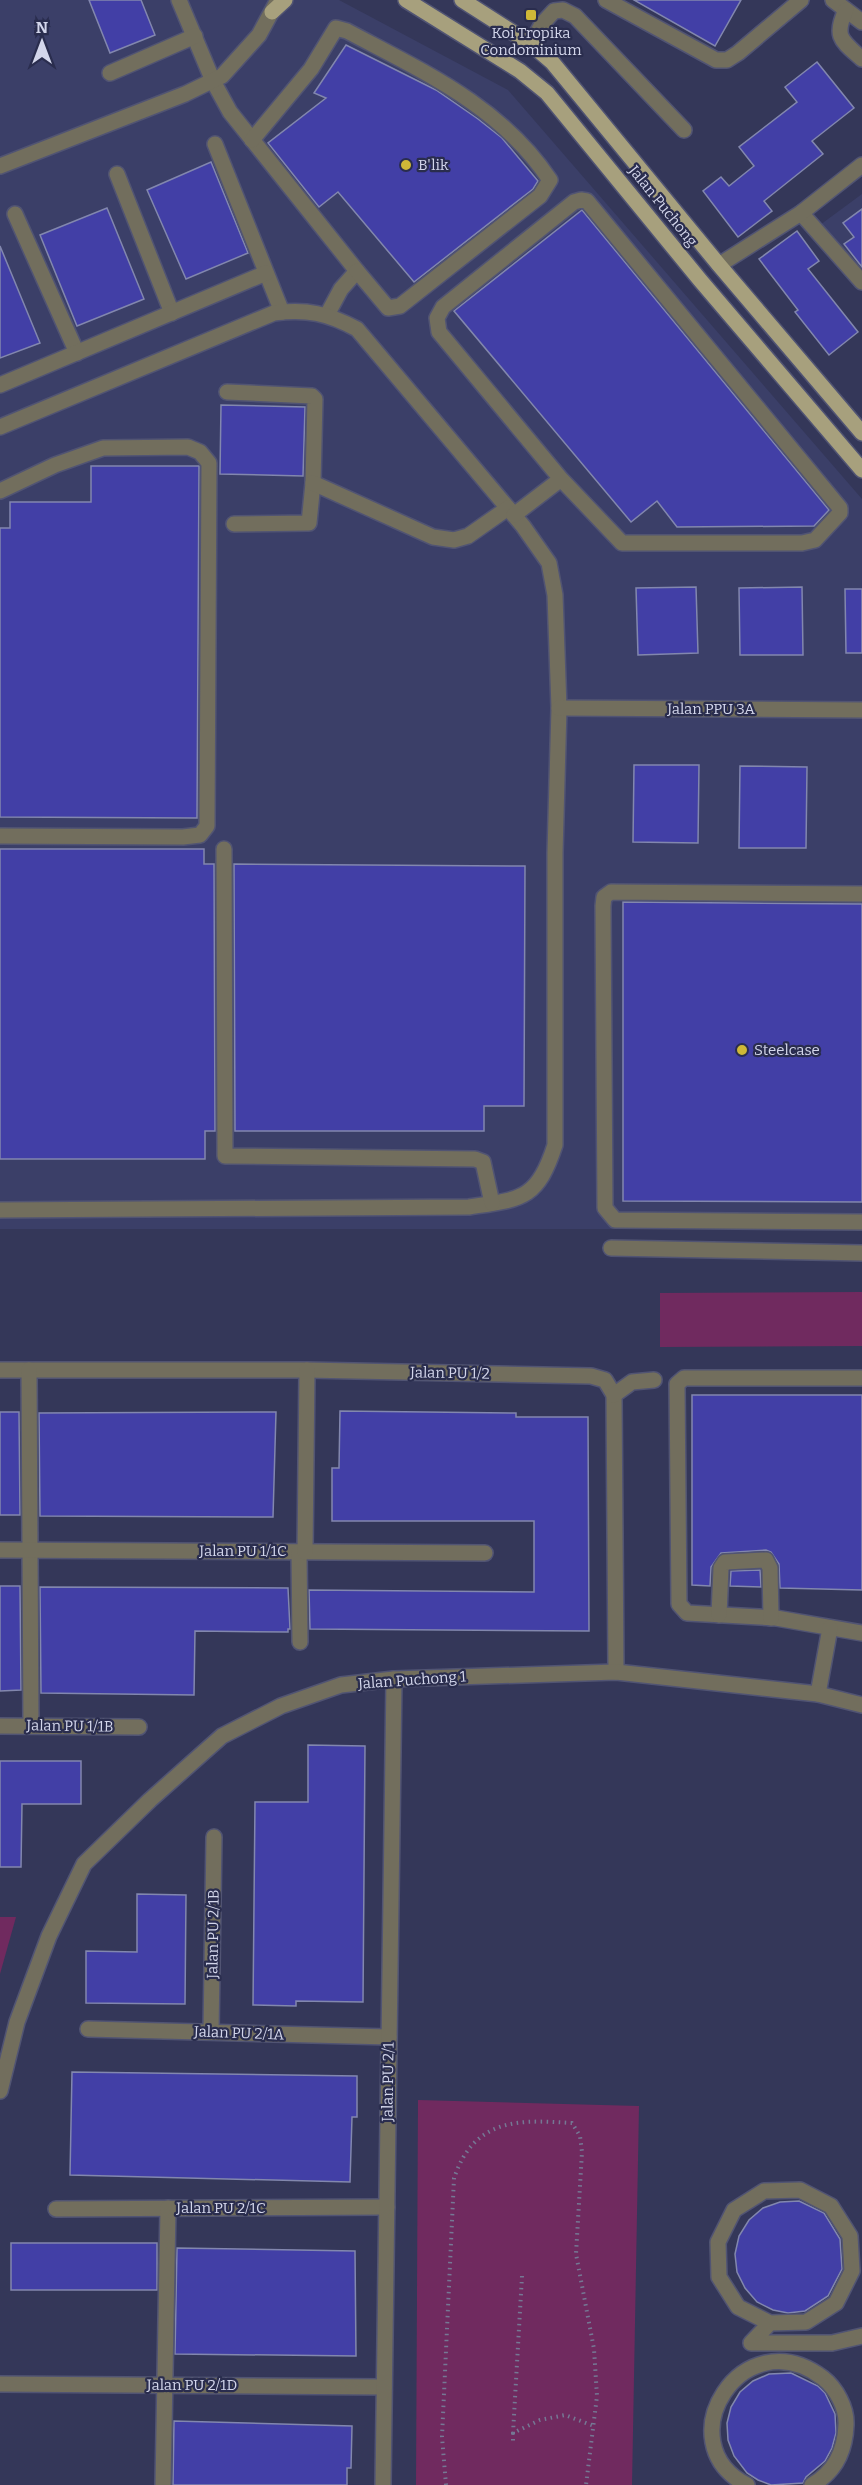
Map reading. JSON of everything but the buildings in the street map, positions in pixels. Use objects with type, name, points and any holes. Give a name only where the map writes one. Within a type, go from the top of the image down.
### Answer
[{"type":"main road","points":[[274,4],[285,0]]},
{"type":"main road","name":"Jalan Puchong","points":[[406,0],[519,71],[547,93],[700,280],[862,470]]},
{"type":"main road","name":"Jalan Puchong","points":[[462,0],[483,8],[552,62],[719,265],[862,433]]},
{"type":"street","points":[[178,0],[213,81],[230,112],[252,140],[357,271],[388,308],[400,306],[540,196],[550,180],[538,162],[498,120],[458,90],[347,31],[336,28],[311,69],[252,140]]},
{"type":"street","points":[[606,0],[716,60],[727,60],[738,53],[801,0]]},
{"type":"street","points":[[833,0],[862,22]]},
{"type":"street","points":[[0,166],[222,76],[259,35],[274,4]]},
{"type":"street","points":[[531,44],[542,24],[554,10],[563,10],[575,16],[684,130]]},
{"type":"street","points":[[846,10],[838,26],[840,36],[842,41],[862,59]]},
{"type":"street","points":[[110,73],[195,36]]},
{"type":"street","points":[[215,144],[282,312]]},
{"type":"street","points":[[719,265],[801,213],[862,165]]},
{"type":"street","points":[[117,174],[172,313]]},
{"type":"street","points":[[581,200],[587,201],[840,508],[840,513],[815,540],[802,543],[622,543],[561,479],[439,332],[437,318],[443,308],[574,202],[581,200]]},
{"type":"street","points":[[801,213],[862,282]]},
{"type":"street","points":[[15,214],[77,353]]},
{"type":"street","points":[[327,315],[341,289],[357,271]]},
{"type":"street","points":[[0,385],[266,273]]},
{"type":"street","points":[[0,428],[274,313],[303,310],[335,317],[357,329],[511,512],[549,563],[555,595],[559,708],[555,853],[555,1144],[547,1171],[531,1192],[511,1201],[469,1207],[0,1210]]},
{"type":"street","points":[[227,392],[312,396],[315,399],[313,483],[307,524],[234,524]]},
{"type":"street","points":[[0,491],[55,465],[103,448],[188,447],[200,452],[209,463],[207,826],[200,835],[183,837],[0,836]]},
{"type":"street","points":[[313,483],[433,537],[454,540],[468,536],[511,512],[561,479]]},
{"type":"street","name":"Jalan PPU 3A","points":[[559,708],[862,710]]},
{"type":"street","points":[[224,849],[225,1156],[475,1160],[483,1162],[492,1203]]},
{"type":"street","points":[[862,894],[611,892],[604,897],[603,906],[605,1208],[615,1220],[862,1222]]},
{"type":"street","points":[[611,1248],[862,1252]]},
{"type":"street","name":"Jalan PU 1/2","points":[[0,1370],[307,1370],[591,1376],[605,1380],[614,1395]]},
{"type":"street","points":[[29,1370],[31,1726]]},
{"type":"street","points":[[300,1642],[307,1370]]},
{"type":"street","points":[[862,1378],[684,1378],[677,1384],[680,1604],[687,1613],[771,1618],[862,1633]]},
{"type":"street","points":[[616,1672],[614,1395],[632,1382],[654,1380]]},
{"type":"street","name":"Jalan PU 1/1C","points":[[0,1550],[485,1552]]},
{"type":"street","points":[[720,1615],[721,1568],[725,1562],[766,1560],[770,1568],[771,1618]]},
{"type":"street","points":[[818,1694],[830,1628]]},
{"type":"street","name":"Jalan Puchong 1","points":[[0,2091],[18,2022],[45,1947],[84,1864],[150,1800],[222,1736],[281,1706],[341,1685],[394,1678],[616,1672],[818,1694],[862,1705]]},
{"type":"street","name":"Jalan PU 2/1","points":[[383,2485],[394,1678]]},
{"type":"street","name":"Jalan PU 1/1B","points":[[0,1726],[139,1727]]},
{"type":"street","name":"Jalan PU 2/1B","points":[[211,2032],[214,1837]]},
{"type":"street","name":"Jalan PU 2/1A","points":[[88,2029],[389,2037]]},
{"type":"street","points":[[752,2343],[770,2323],[806,2322],[836,2303],[852,2271],[850,2236],[831,2206],[800,2190],[764,2191],[734,2210],[718,2242],[719,2277],[738,2307],[770,2323]]},
{"type":"street","name":"Jalan PU 2/1C","points":[[56,2210],[387,2207]]},
{"type":"street","points":[[163,2485],[168,2208]]},
{"type":"street","points":[[752,2343],[832,2343],[862,2336]]},
{"type":"street","points":[[752,2343],[768,2362]]},
{"type":"street","points":[[747,2485],[738,2481],[723,2464],[714,2444],[712,2422],[718,2401],[729,2383],[747,2369],[768,2362],[790,2362],[811,2368],[829,2382],[841,2400],[846,2422],[845,2444],[836,2464],[821,2480],[812,2485]]},
{"type":"street","name":"Jalan PU 2/1D","points":[[0,2384],[384,2387]]},
{"type":"path","points":[[446,2485],[442,2437],[454,2178],[466,2152],[490,2130],[519,2121],[572,2122],[580,2136],[582,2152],[576,2254],[594,2349],[597,2396],[586,2485]]},
{"type":"path","points":[[513,2444],[522,2276]]},
{"type":"path","points":[[513,2433],[540,2420],[565,2415],[594,2426]]},
{"type":"shaded area","points":[[0,0],[339,0],[508,90],[862,499],[862,1229],[0,1229]]},
{"type":"shaded area","points":[[862,194],[862,274],[820,225]]},
{"type":"shaded area","points":[[862,1292],[862,1346],[660,1347],[660,1293]]},
{"type":"shaded area","points":[[0,1917],[16,1917],[0,1974]]},
{"type":"shaded area","points":[[418,2100],[639,2106],[632,2485],[416,2485]]},
{"type":"place","name":"Koi Tropika Condominium","points":[[531,15]]},
{"type":"place","name":"B'lik","points":[[406,165]]},
{"type":"place","name":"Steelcase","points":[[742,1050]]}]
